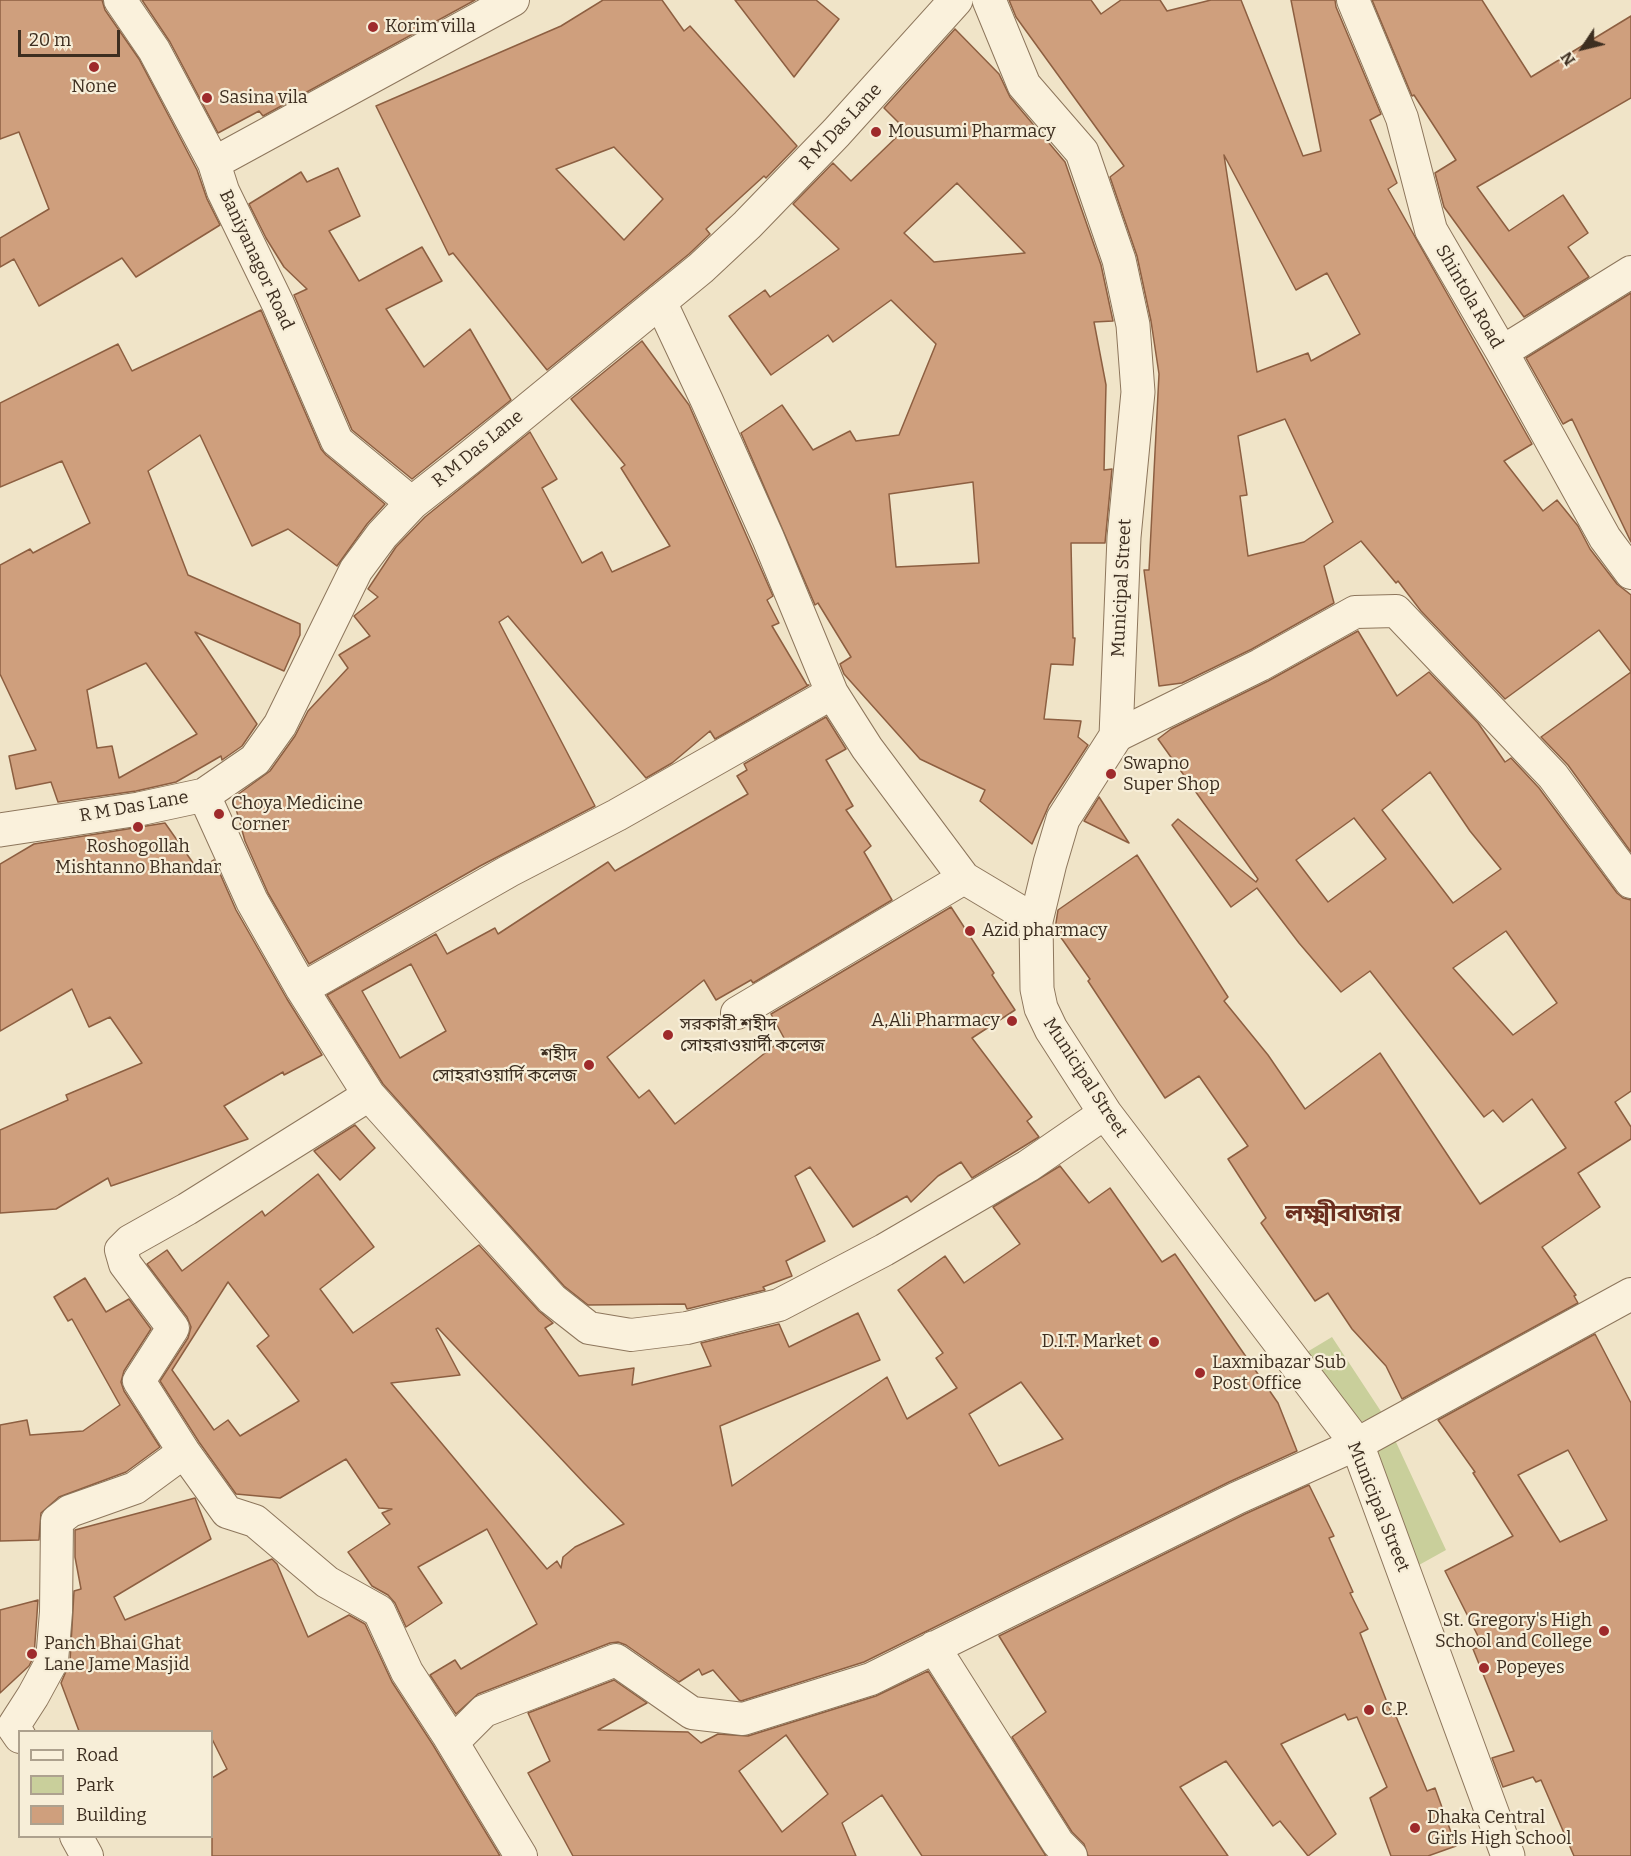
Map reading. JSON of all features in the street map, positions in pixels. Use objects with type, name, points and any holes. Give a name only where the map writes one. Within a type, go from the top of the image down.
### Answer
[{"type":"street","name":"Baniyanagor Road","points":[[120,0],[154,50],[214,163],[223,191],[278,304],[337,441],[412,502]]},
{"type":"street","points":[[214,163],[513,0]]},
{"type":"street","name":"R M Das Lane","points":[[0,830],[140,809],[204,795],[255,760],[280,725],[356,570],[382,535],[412,502],[470,458],[701,268],[747,225],[836,133],[956,0]]},
{"type":"street","name":"Municipal Street","points":[[989,0],[1024,85],[1082,152],[1119,260],[1133,325],[1138,392],[1124,537],[1116,736],[1063,819],[1050,863],[1036,921],[1036,989],[1041,1008],[1051,1029],[1105,1113],[1357,1444],[1508,1856]]},
{"type":"street","name":"Shintola Road","points":[[1353,0],[1402,118],[1431,230],[1502,352],[1605,538],[1631,573]]},
{"type":"street","points":[[1502,352],[1631,272]]},
{"type":"street","points":[[660,301],[763,527],[832,693],[867,748],[964,878],[1036,921]]},
{"type":"street","points":[[1116,736],[1260,665],[1354,612],[1396,610],[1553,776],[1631,882]]},
{"type":"street","points":[[302,989],[509,871],[617,815],[832,693]]},
{"type":"street","points":[[204,795],[252,901],[302,989],[369,1095],[552,1299],[589,1328],[631,1335],[687,1328],[779,1305],[884,1250],[1028,1166],[1105,1113]]},
{"type":"street","points":[[737,1013],[964,878]]},
{"type":"street","points":[[369,1095],[187,1209],[130,1241],[121,1250],[125,1264],[173,1328],[139,1381],[184,1452],[227,1512],[255,1521],[327,1582],[380,1611],[407,1672],[521,1856]]},
{"type":"street","points":[[448,1735],[460,1735],[484,1711],[616,1660],[692,1713],[743,1719],[871,1678],[1237,1498],[1357,1444],[1631,1294]]},
{"type":"street","points":[[11,1730],[52,1661],[56,1612],[57,1521],[70,1511],[135,1488],[184,1452]]},
{"type":"street","points":[[934,1647],[1058,1844],[1071,1856]]},
{"type":"street","points":[[77,1838],[87,1856]]},
{"type":"green space","points":[[1332,1337],[1382,1413],[1356,1424],[1302,1355]]},
{"type":"green space","points":[[1389,1427],[1446,1550],[1410,1570],[1365,1450]]},
{"type":"building","points":[[0,0],[102,0],[105,10],[139,59],[197,170],[207,199],[220,225],[136,277],[122,258],[39,306],[14,259],[0,267],[0,238],[49,209],[19,132],[0,139]]},
{"type":"building","points":[[142,0],[475,0],[263,116],[259,111],[218,133],[170,42]]},
{"type":"building","points":[[603,0],[662,0],[684,31],[690,26],[797,146],[766,178],[764,176],[706,229],[710,234],[689,254],[547,370],[453,253],[449,255],[376,106],[561,26]],"holes":[[[614,147],[663,199],[624,240],[556,169]]]},
{"type":"building","points":[[735,0],[816,0],[839,19],[794,77]]},
{"type":"building","points":[[1009,0],[1091,0],[1101,14],[1121,0],[1160,0],[1167,11],[1211,0],[1241,0],[1303,156],[1321,151],[1291,0],[1335,0],[1381,114],[1370,120],[1397,183],[1388,189],[1532,444],[1504,461],[1543,511],[1557,500],[1578,526],[1590,549],[1617,584],[1631,595],[1631,672],[1599,630],[1505,699],[1421,611],[1398,581],[1396,583],[1361,541],[1324,566],[1334,603],[1252,649],[1182,683],[1159,686],[1144,570],[1149,570],[1159,374],[1151,321],[1137,256],[1110,177],[1124,166],[1016,17]],"holes":[[[1224,155],[1296,290],[1327,273],[1360,334],[1311,361],[1308,353],[1257,372]],[[1285,419],[1333,522],[1304,542],[1248,556],[1240,496],[1247,495],[1238,436]]]},
{"type":"building","points":[[1372,0],[1482,0],[1531,77],[1631,16],[1631,98],[1477,187],[1509,231],[1563,195],[1588,233],[1568,247],[1589,277],[1524,317],[1444,207],[1435,173],[1456,160],[1414,95],[1412,96]]},
{"type":"building","points":[[955,29],[999,74],[1010,97],[1065,162],[1101,265],[1113,321],[1094,322],[1106,385],[1104,470],[1112,469],[1105,543],[1071,543],[1073,638],[1075,638],[1073,665],[1051,664],[1044,719],[1081,721],[1078,737],[1088,745],[1049,805],[1032,844],[980,801],[985,790],[920,759],[844,674],[840,664],[851,657],[818,603],[815,605],[741,433],[782,405],[813,450],[850,431],[856,441],[899,435],[936,344],[891,300],[833,342],[828,335],[771,375],[729,316],[765,290],[770,297],[839,249],[793,204],[833,163],[851,181],[905,129],[884,108]],"holes":[[[957,183],[1025,253],[934,262],[904,233]],[[973,482],[979,563],[896,567],[889,494]]]},
{"type":"building","points":[[338,168],[360,216],[329,231],[359,281],[422,247],[442,281],[386,309],[424,367],[470,329],[511,400],[412,479],[352,430],[294,295],[307,289],[284,267],[249,204],[301,172],[307,182]]},
{"type":"building","points":[[1631,293],[1631,542],[1572,419],[1563,424],[1526,358]]},
{"type":"building","points":[[261,310],[321,449],[385,504],[367,524],[337,566],[288,529],[252,546],[200,435],[148,471],[188,575],[300,624],[300,635],[284,671],[195,632],[257,724],[242,746],[222,760],[221,756],[176,782],[136,791],[58,802],[51,782],[16,789],[9,756],[36,750],[0,674],[0,565],[30,549],[33,553],[90,523],[62,461],[0,487],[0,403],[118,344],[132,371]],"holes":[[[146,663],[197,734],[119,778],[112,746],[97,748],[87,690]]]},
{"type":"building","points":[[642,341],[689,405],[773,596],[767,600],[779,623],[772,626],[809,685],[715,739],[710,731],[672,763],[646,778],[508,616],[499,622],[595,806],[480,866],[309,964],[268,893],[245,841],[233,798],[270,771],[295,736],[308,711],[348,668],[339,655],[370,636],[354,616],[378,597],[368,589],[396,547],[425,517],[530,432],[557,479],[542,488],[582,563],[602,552],[612,572],[670,546],[621,468],[625,465],[571,399]]},
{"type":"building","points":[[1358,631],[1397,696],[1429,672],[1478,723],[1505,762],[1511,758],[1539,788],[1617,893],[1631,900],[1631,1091],[1615,1102],[1631,1127],[1631,1139],[1578,1173],[1600,1207],[1542,1247],[1576,1295],[1574,1296],[1578,1303],[1402,1399],[1386,1366],[1352,1329],[1328,1293],[1315,1301],[1261,1223],[1266,1218],[1228,1159],[1248,1146],[1199,1076],[1165,1098],[1088,981],[1090,979],[1055,929],[1058,910],[1137,855],[1228,997],[1224,1001],[1268,1055],[1305,1109],[1380,1053],[1480,1204],[1566,1148],[1532,1099],[1503,1122],[1493,1110],[1484,1117],[1370,971],[1341,992],[1299,943],[1257,888],[1231,907],[1172,825],[1178,819],[1256,882],[1258,879],[1158,739],[1171,729],[1268,681]],"holes":[[[1430,772],[1470,831],[1501,869],[1453,903],[1382,810]],[[1354,818],[1386,859],[1328,902],[1296,860]],[[1506,931],[1557,1003],[1513,1035],[1453,968]]]},
{"type":"building","points":[[1631,672],[1631,852],[1568,765],[1541,737]]},
{"type":"building","points":[[826,717],[846,749],[826,760],[853,806],[846,810],[871,846],[864,852],[892,900],[753,983],[751,980],[716,1000],[704,980],[607,1057],[639,1098],[649,1090],[675,1124],[784,1038],[771,1014],[951,907],[1015,1010],[972,1038],[1032,1117],[1027,1121],[1039,1137],[972,1178],[961,1162],[938,1176],[911,1202],[907,1196],[853,1227],[810,1167],[795,1176],[825,1241],[786,1261],[792,1276],[763,1287],[765,1290],[687,1309],[685,1304],[588,1305],[564,1286],[383,1084],[327,995],[436,934],[447,954],[495,928],[498,934],[608,862],[615,871],[748,794],[737,776],[747,770],[744,764]],"holes":[[[411,964],[446,1031],[400,1058],[362,991]]]},
{"type":"building","points":[[1099,797],[1129,843],[1084,821]]},
{"type":"building","points":[[165,823],[198,870],[214,860],[236,910],[322,1055],[284,1075],[283,1072],[224,1106],[248,1139],[111,1186],[108,1178],[56,1209],[0,1213],[0,1130],[68,1100],[66,1095],[142,1063],[110,1017],[89,1027],[72,989],[0,1031],[0,864],[34,844]]},
{"type":"building","points":[[355,1125],[375,1148],[340,1180],[314,1151]]},
{"type":"building","points":[[1060,1166],[1089,1203],[1110,1188],[1162,1262],[1175,1254],[1278,1403],[1297,1451],[1229,1482],[864,1662],[741,1701],[713,1670],[702,1675],[699,1669],[679,1682],[626,1645],[618,1642],[610,1643],[478,1694],[456,1714],[430,1675],[455,1660],[461,1669],[537,1624],[487,1529],[418,1567],[442,1603],[406,1627],[395,1603],[388,1595],[372,1586],[348,1552],[390,1524],[382,1513],[392,1509],[379,1508],[346,1459],[280,1498],[236,1494],[160,1381],[188,1338],[191,1327],[187,1317],[147,1264],[167,1250],[182,1271],[262,1211],[265,1216],[318,1174],[374,1247],[320,1289],[353,1333],[479,1245],[539,1311],[553,1323],[545,1328],[579,1376],[634,1368],[632,1385],[711,1366],[701,1343],[779,1324],[789,1347],[858,1313],[880,1360],[720,1426],[732,1486],[887,1377],[907,1419],[957,1388],[936,1358],[943,1353],[898,1290],[945,1256],[964,1283],[1020,1244],[993,1207]],"holes":[[[228,1282],[269,1336],[257,1346],[299,1401],[240,1436],[228,1420],[214,1430],[172,1370]],[[438,1328],[624,1524],[575,1547],[563,1557],[561,1568],[557,1561],[547,1569],[391,1383],[460,1375],[436,1329]],[[1021,1382],[1063,1439],[999,1466],[969,1414]]]},
{"type":"building","points":[[85,1278],[106,1312],[129,1299],[151,1329],[124,1371],[121,1382],[124,1391],[160,1447],[126,1472],[59,1497],[41,1513],[39,1540],[0,1541],[0,1425],[27,1420],[30,1435],[83,1431],[120,1405],[72,1319],[68,1321],[54,1297]]},
{"type":"building","points":[[1595,1334],[1631,1403],[1631,1856],[1574,1856],[1541,1780],[1536,1782],[1533,1777],[1503,1787],[1492,1758],[1514,1751],[1473,1649],[1483,1646],[1445,1571],[1513,1536],[1473,1473],[1475,1472],[1438,1420]],"holes":[[[1568,1450],[1607,1520],[1560,1542],[1518,1475]]]},
{"type":"building","points":[[1309,1485],[1334,1536],[1329,1538],[1353,1592],[1350,1593],[1368,1629],[1360,1633],[1392,1715],[1395,1714],[1427,1791],[1435,1788],[1456,1846],[1428,1856],[1391,1856],[1370,1798],[1387,1787],[1357,1717],[1348,1720],[1345,1714],[1281,1744],[1336,1834],[1308,1856],[1280,1821],[1273,1826],[1226,1761],[1180,1787],[1228,1856],[1088,1856],[1084,1844],[1072,1832],[1012,1737],[1046,1712],[999,1636],[1245,1514]]},
{"type":"building","points":[[195,1498],[211,1539],[114,1597],[125,1620],[272,1559],[277,1564],[308,1637],[349,1615],[365,1624],[392,1682],[500,1856],[212,1856],[213,1777],[227,1769],[213,1741],[213,1730],[79,1730],[61,1683],[70,1662],[74,1591],[81,1589],[75,1557],[75,1530]]},
{"type":"building","points":[[38,1600],[34,1656],[29,1666],[0,1693],[0,1610]]},
{"type":"building","points":[[928,1671],[1046,1856],[922,1856],[882,1795],[842,1823],[856,1856],[573,1856],[528,1773],[550,1761],[528,1713],[614,1680],[647,1703],[598,1730],[688,1732],[701,1743],[718,1734],[748,1736],[876,1696]],"holes":[[[786,1735],[828,1794],[782,1832],[739,1771]]]},
{"type":"place","name":"Korim villa","points":[[373,27]]},
{"type":"place","name":"None","points":[[94,67]]},
{"type":"place","name":"Sasina vila","points":[[207,98]]},
{"type":"place","name":"Mousumi Pharmacy","points":[[876,132]]},
{"type":"place","name":"Swapno Super Shop","points":[[1111,774]]},
{"type":"place","name":"Choya Medicine Corner","points":[[219,814]]},
{"type":"place","name":"Roshogollah Mishtanno Bhandar","points":[[138,827]]},
{"type":"place","name":"Azid pharmacy","points":[[970,931]]},
{"type":"place","name":"A,Ali Pharmacy","points":[[1012,1021]]},
{"type":"place","name":"সরকারী শহীদ সোহরাওয়ার্দী কলেজ","points":[[668,1035]]},
{"type":"place","name":"শহীদ সোহরাওয়ার্দি কলেজ","points":[[589,1065]]},
{"type":"place","name":"D.I.T. Market","points":[[1154,1342]]},
{"type":"place","name":"Laxmibazar Sub Post Office","points":[[1200,1373]]},
{"type":"place","name":"St. Gregory's High School and College","points":[[1604,1631]]},
{"type":"place","name":"Panch Bhai Ghat Lane Jame Masjid","points":[[32,1654]]},
{"type":"place","name":"Popeyes","points":[[1484,1668]]},
{"type":"place","name":"C.P.","points":[[1369,1710]]},
{"type":"place","name":"Dhaka Central Girls High School","points":[[1415,1828]]},
{"type":"district","name":"লক্ষ্মীবাজার","points":[[1343,1214]]}]
